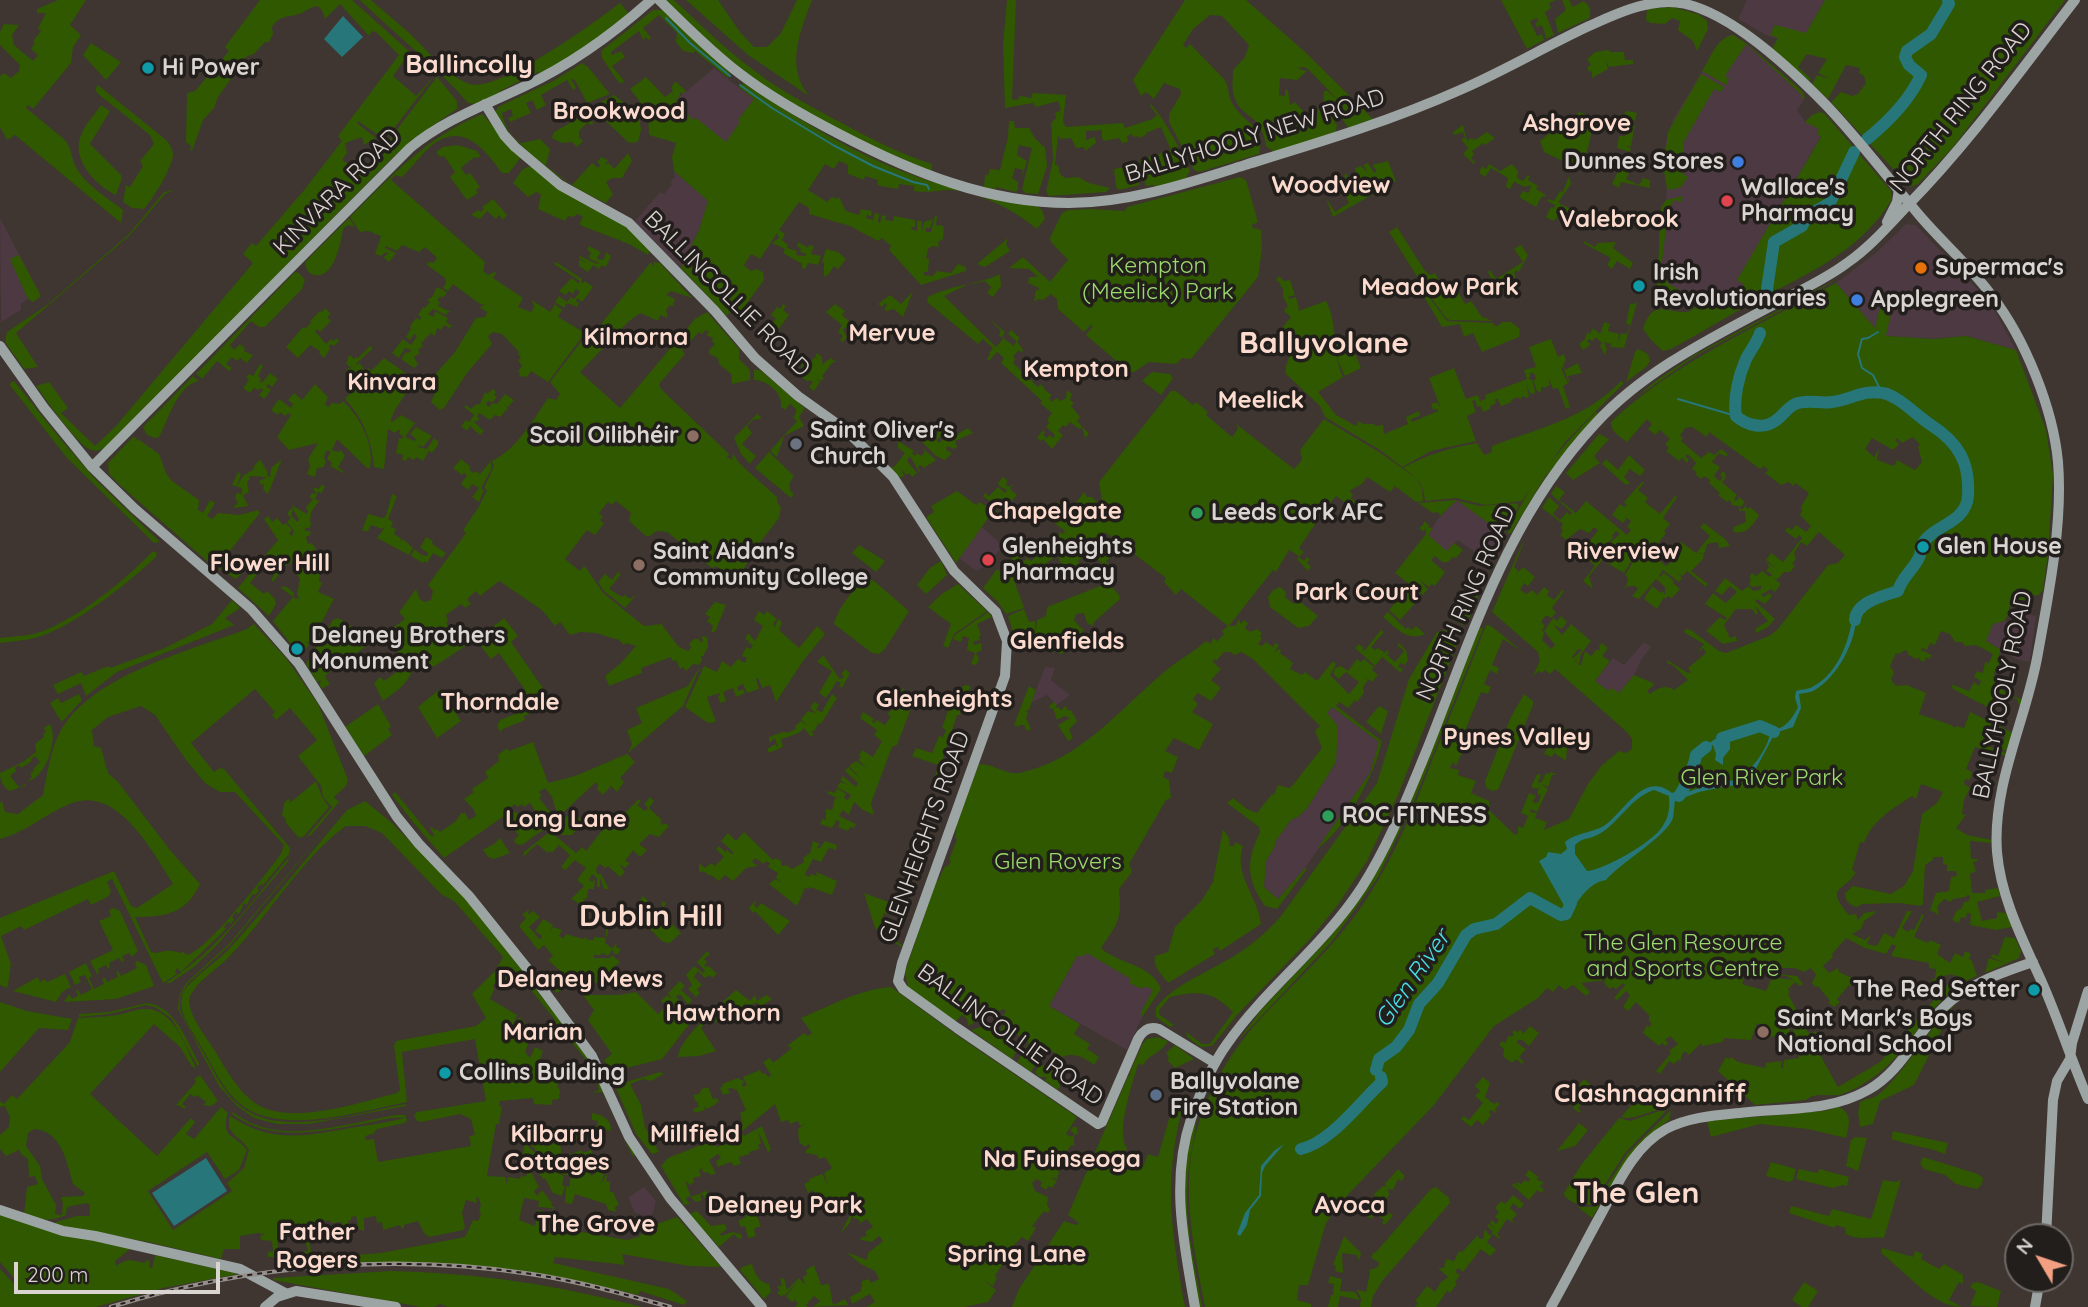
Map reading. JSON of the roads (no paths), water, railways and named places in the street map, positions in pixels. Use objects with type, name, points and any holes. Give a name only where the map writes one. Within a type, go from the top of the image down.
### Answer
[{"type":"street","name":"KINVARA ROAD","points":[[92,467],[396,160],[434,129],[523,87],[572,60],[611,34],[651,0]]},
{"type":"street","name":"BALLYHOOLY NEW ROAD","points":[[659,0],[737,72],[814,122],[901,165],[933,177],[987,193],[1041,202],[1100,202],[1146,194],[1271,158],[1417,108],[1469,86],[1602,20],[1640,6],[1669,2],[1686,4],[1739,29],[1813,92],[1899,188]]},
{"type":"street","name":"NORTH RING ROAD","points":[[1195,1307],[1181,1225],[1181,1166],[1189,1122],[1226,1044],[1336,924],[1374,867],[1403,808],[1502,563],[1531,506],[1564,459],[1607,411],[1664,364],[1825,277],[1850,261],[1877,238],[1954,156],[2075,0]]},
{"type":"street","name":"BALLINCOLLIE ROAD","points":[[485,104],[515,148],[560,185],[629,223],[705,301],[755,358],[798,396],[847,432]]},
{"type":"street","points":[[1899,188],[1910,203]]},
{"type":"street","points":[[1877,238],[1893,213],[1899,188]]},
{"type":"street","name":"BALLYHOOLY ROAD","points":[[1910,203],[1983,284],[2008,320],[2036,378],[2057,450],[2059,479],[2056,531],[2042,632],[2031,688],[2003,786],[1997,841],[2006,895],[2088,1099]]},
{"type":"street","points":[[0,346],[37,400],[92,467],[135,509],[232,590],[265,623],[299,664],[397,817],[469,896],[592,1056],[629,1137],[670,1198],[762,1307]]},
{"type":"street","name":"GLENHEIGHTS ROAD","points":[[847,432],[893,477],[954,571],[996,612],[1007,641],[1005,676],[906,950],[898,981]]},
{"type":"street","points":[[1551,1307],[1618,1181],[1631,1161],[1661,1132],[1705,1117],[1804,1109],[1849,1100],[1871,1088],[1891,1072],[1950,1001],[1979,983],[2033,962]]},
{"type":"street","name":"BALLINCOLLIE ROAD","points":[[898,981],[907,993],[1098,1124],[1102,1122],[1141,1033],[1146,1029],[1159,1029],[1215,1063]]},
{"type":"street","points":[[2047,1223],[2053,1100],[2057,1081],[2070,1059],[2088,991]]},
{"type":"street","points":[[2057,1021],[2071,1030],[2077,1028]]},
{"type":"street","points":[[0,1210],[63,1231],[240,1269],[285,1293]]},
{"type":"street","points":[[265,1307],[285,1293],[305,1291],[396,1307]]},
{"type":"water","points":[[343,16],[363,37],[342,57],[324,39]]},
{"type":"water","points":[[1861,605],[1864,609],[1856,615],[1853,636],[1838,667],[1815,690],[1799,694],[1801,708],[1793,727],[1775,733],[1751,778],[1733,786],[1726,785],[1724,782],[1741,777],[1756,762],[1768,742],[1770,729],[1779,728],[1790,720],[1798,707],[1796,691],[1812,687],[1830,673],[1842,654],[1850,632],[1853,611]]},
{"type":"water","points":[[1736,732],[1730,737],[1730,749],[1723,758],[1723,765],[1715,760],[1713,745],[1700,751],[1696,757],[1693,755],[1715,739]]},
{"type":"water","points":[[1718,781],[1723,787],[1675,801],[1673,818],[1662,833],[1606,880],[1588,889],[1567,917],[1560,918],[1566,909],[1539,861],[1546,857],[1548,852],[1561,854],[1567,849],[1565,842],[1605,825],[1643,790],[1662,787],[1672,793],[1679,790],[1688,792]],"holes":[[[1654,790],[1669,796],[1668,816],[1657,833],[1616,861],[1587,871],[1575,854],[1575,845],[1610,827],[1645,794]]]},
{"type":"water","points":[[1284,1144],[1265,1166],[1261,1196],[1250,1210],[1247,1225],[1240,1236],[1237,1234],[1245,1213],[1259,1195],[1261,1166]]},
{"type":"water","points":[[206,1158],[227,1191],[174,1226],[152,1193]]},
{"type":"waterway","name":"Glen River","points":[[1867,139],[1898,110],[1911,93],[1921,75],[1909,65],[1905,57],[1907,51],[1931,34],[1949,4],[1948,0]]},
{"type":"waterway","points":[[666,18],[690,43],[730,76]]},
{"type":"waterway","points":[[740,85],[833,145],[873,166],[927,185],[929,189]]},
{"type":"waterway","name":"Glen River","points":[[1766,296],[1774,242],[1802,226],[1807,216],[1830,203],[1854,152]]},
{"type":"waterway","points":[[1878,332],[1862,339],[1858,354],[1862,368],[1873,375],[1882,393]]},
{"type":"waterway","name":"Glen River","points":[[1760,333],[1739,379],[1735,409],[1736,416],[1740,419],[1750,424],[1765,425],[1800,403],[1832,402],[1870,392],[1883,393],[1902,402],[1941,432],[1956,447],[1965,464],[1968,496],[1961,513],[1927,538],[1921,546],[1918,560],[1898,591],[1865,604],[1855,620]]},
{"type":"waterway","points":[[1678,399],[1736,416]]},
{"type":"waterway","points":[[1722,738],[1760,726],[1774,732]]},
{"type":"waterway","points":[[1679,796],[1696,755],[1706,747]]},
{"type":"waterway","name":"Glen River","points":[[1376,1070],[1379,1059],[1396,1047],[1409,1030],[1419,1004],[1438,983],[1466,935],[1474,929],[1496,924],[1530,898],[1561,915],[1566,914],[1571,903]]},
{"type":"waterway","name":"Glen River","points":[[1301,1149],[1323,1139],[1334,1130],[1382,1082],[1381,1077]]},
{"type":"railway","points":[[111,1307],[214,1281],[319,1267],[372,1264],[425,1264],[531,1274],[584,1284],[670,1307]]},
{"type":"place","name":"Hi Power","points":[[148,68]]},
{"type":"place","name":"Dunnes Stores","points":[[1738,162]]},
{"type":"place","name":"Wallace's Pharmacy","points":[[1727,201]]},
{"type":"place","name":"Supermac's","points":[[1921,268]]},
{"type":"place","name":"Irish Revolutionaries","points":[[1639,286]]},
{"type":"place","name":"Applegreen","points":[[1857,300]]},
{"type":"place","name":"Scoil Oilibhéir","points":[[693,436]]},
{"type":"place","name":"Saint Oliver's Church","points":[[796,444]]},
{"type":"place","name":"Leeds Cork AFC","points":[[1197,513]]},
{"type":"place","name":"Glen House","points":[[1923,547]]},
{"type":"place","name":"Glenheights Pharmacy","points":[[988,560]]},
{"type":"place","name":"Saint Aidan's Community College","points":[[639,565]]},
{"type":"place","name":"Delaney Brothers Monument","points":[[297,649]]},
{"type":"place","name":"ROC FITNESS","points":[[1328,816]]},
{"type":"place","name":"The Red Setter","points":[[2034,990]]},
{"type":"place","name":"Saint Mark's Boys National School","points":[[1763,1032]]},
{"type":"place","name":"Collins Building","points":[[445,1073]]},
{"type":"place","name":"Ballyvolane Fire Station","points":[[1156,1095]]},
{"type":"district","name":"Ballincolly","points":[[469,65]]},
{"type":"district","name":"Brookwood","points":[[619,112]]},
{"type":"district","name":"Ashgrove","points":[[1577,124]]},
{"type":"district","name":"Woodview","points":[[1331,186]]},
{"type":"district","name":"Valebrook","points":[[1619,220]]},
{"type":"district","name":"Meadow Park","points":[[1440,288]]},
{"type":"district","name":"Mervue","points":[[892,334]]},
{"type":"district","name":"Kilmorna","points":[[636,338]]},
{"type":"district","name":"Ballyvolane","points":[[1324,344]]},
{"type":"district","name":"Kempton","points":[[1076,370]]},
{"type":"district","name":"Kinvara","points":[[392,383]]},
{"type":"district","name":"Meelick","points":[[1261,401]]},
{"type":"district","name":"Chapelgate","points":[[1055,512]]},
{"type":"district","name":"Riverview","points":[[1623,552]]},
{"type":"district","name":"Flower Hill","points":[[270,564]]},
{"type":"district","name":"Park Court","points":[[1357,593]]},
{"type":"district","name":"Glenfields","points":[[1067,642]]},
{"type":"district","name":"Glenheights","points":[[944,700]]},
{"type":"district","name":"Thorndale","points":[[500,703]]},
{"type":"district","name":"Pynes Valley","points":[[1517,738]]},
{"type":"district","name":"Long Lane","points":[[566,820]]},
{"type":"district","name":"Dublin Hill","points":[[651,917]]},
{"type":"district","name":"Delaney Mews","points":[[580,980]]},
{"type":"district","name":"Hawthorn","points":[[723,1014]]},
{"type":"district","name":"Marian","points":[[543,1033]]},
{"type":"district","name":"Clashnaganniff","points":[[1650,1094]]},
{"type":"district","name":"Millfield","points":[[695,1135]]},
{"type":"district","name":"Kilbarry Cottages","points":[[557,1149]]},
{"type":"district","name":"Na Fuinseoga","points":[[1062,1160]]},
{"type":"district","name":"The Glen","points":[[1636,1194]]},
{"type":"district","name":"Delaney Park","points":[[785,1206]]},
{"type":"district","name":"Avoca","points":[[1350,1206]]},
{"type":"district","name":"The Grove","points":[[596,1225]]},
{"type":"district","name":"Father Rogers","points":[[317,1247]]},
{"type":"district","name":"Spring Lane","points":[[1017,1255]]},
{"type":"park label","name":"Kempton (Meelick) Park","points":[[1158,279]]},
{"type":"park label","name":"Glen River Park","points":[[1762,778]]},
{"type":"park label","name":"Glen Rovers","points":[[1058,862]]},
{"type":"park label","name":"The Glen Resource and Sports Centre","points":[[1683,956]]}]
